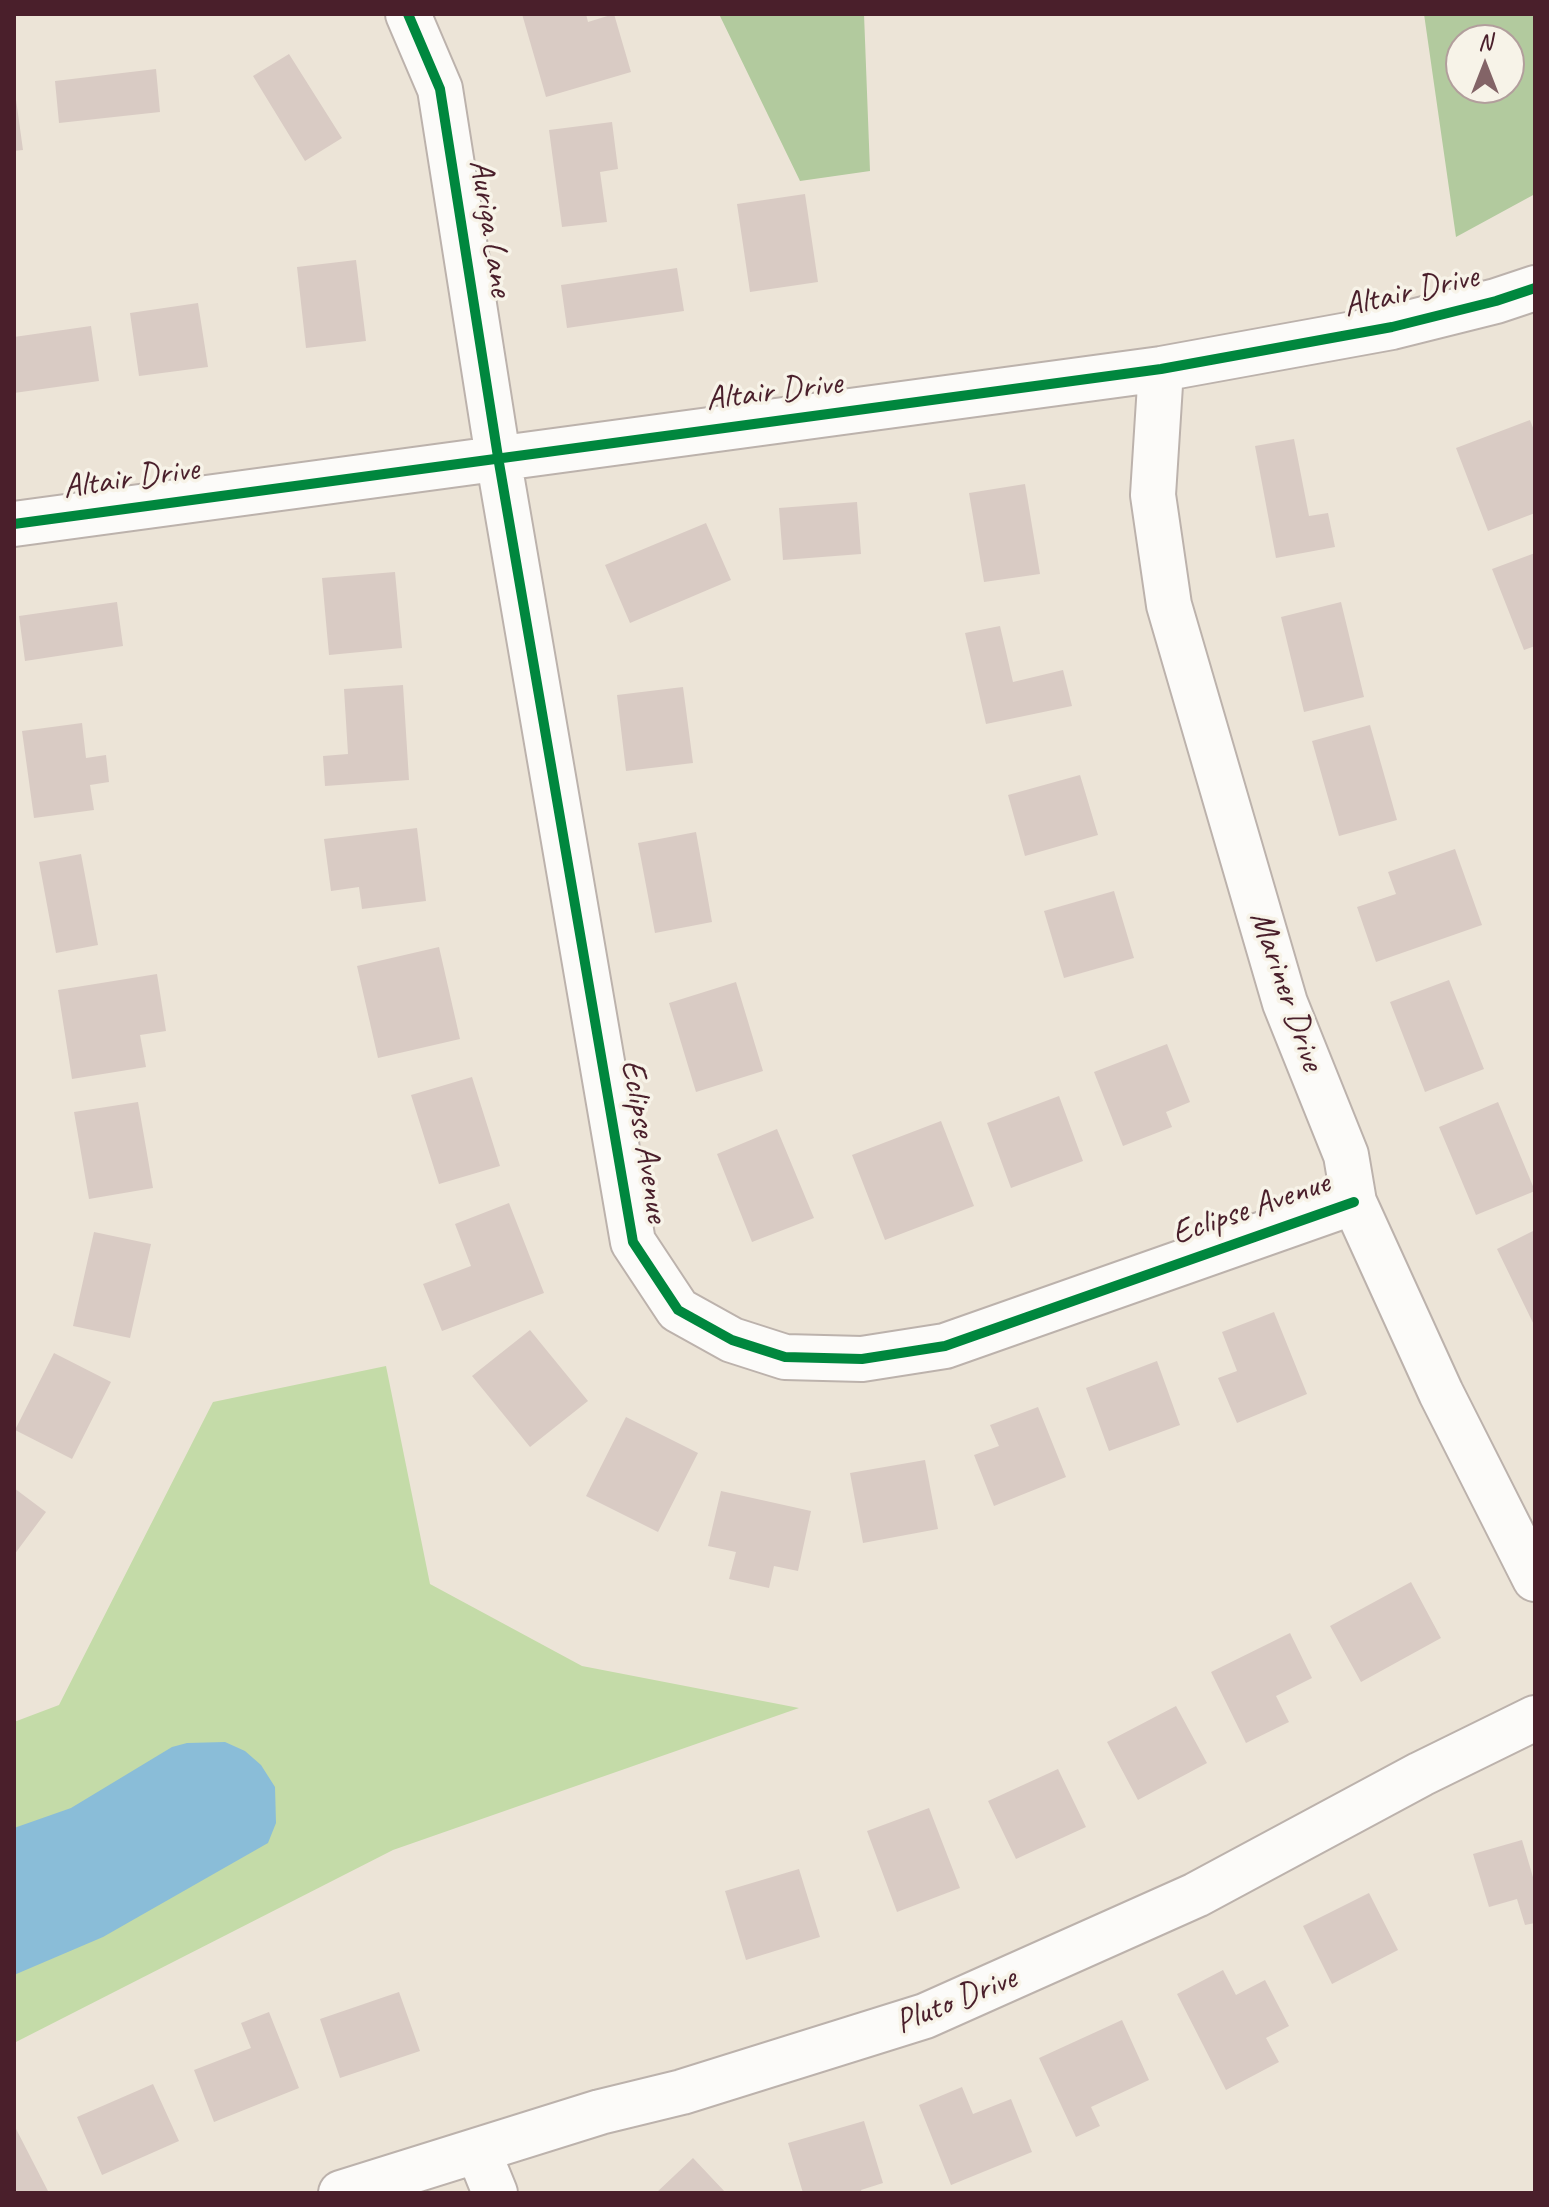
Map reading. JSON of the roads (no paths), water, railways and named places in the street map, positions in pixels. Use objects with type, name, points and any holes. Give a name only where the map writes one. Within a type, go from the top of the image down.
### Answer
[{"type":"street","name":"Auriga Lane","points":[[408,14],[440,89],[498,457]]},
{"type":"street","name":"Altair Drive","points":[[14,524],[1161,369],[1392,327],[1535,288]]},
{"type":"street","name":"Mariner Drive","points":[[1161,369],[1153,495],[1169,605],[1285,1003],[1346,1155],[1354,1202],[1441,1393],[1535,1579]]},
{"type":"street","name":"Eclipse Avenue","points":[[498,457],[633,1242],[678,1310],[732,1340],[785,1357],[862,1359],[945,1346],[1354,1202]]},
{"type":"street","name":"Pluto Drive","points":[[341,2193],[925,2016],[1196,1895],[1407,1782],[1535,1718]]},
{"type":"street","points":[[478,2151],[495,2193]]},
{"type":"water","points":[[225,1742],[245,1751],[261,1765],[275,1787],[276,1823],[268,1843],[103,1937],[14,1975],[14,1828],[71,1808],[172,1747],[187,1743]]}]
